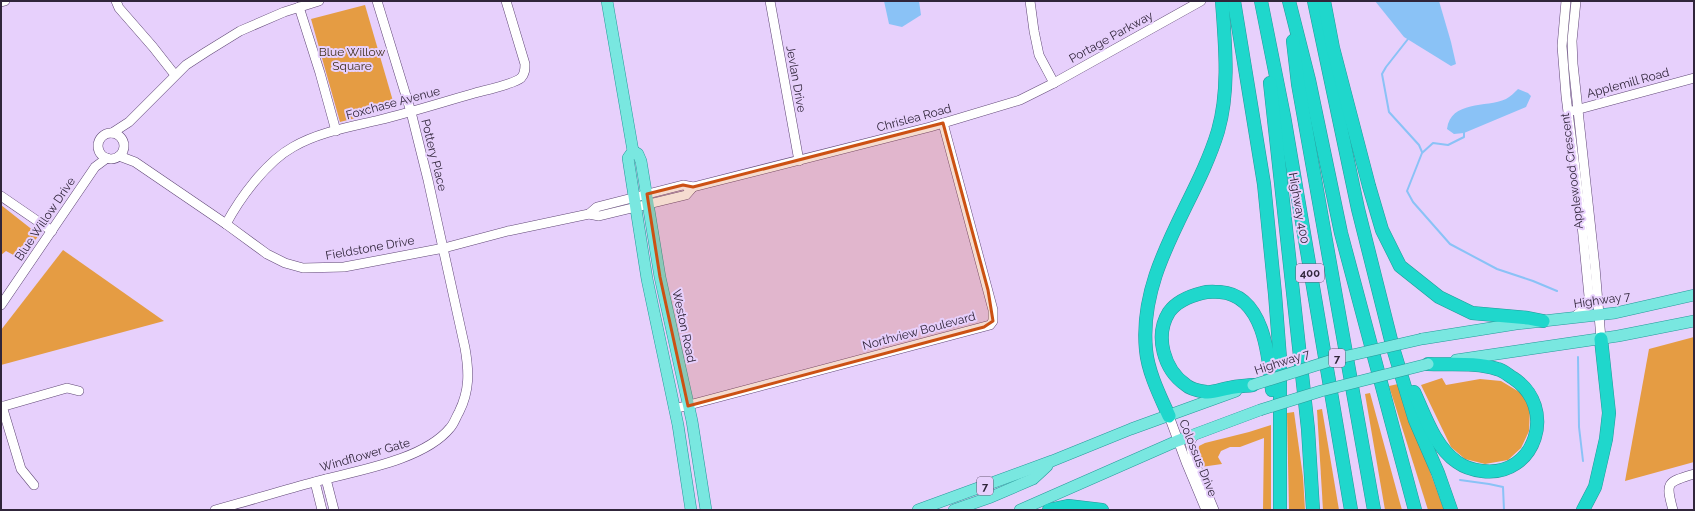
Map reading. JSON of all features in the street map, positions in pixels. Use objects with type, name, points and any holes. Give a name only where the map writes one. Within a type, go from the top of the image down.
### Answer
[{"type":"highway","points":[[1169,416],[1149,363],[1146,351],[1145,322],[1149,293],[1161,260],[1204,166],[1218,130],[1225,75],[1222,1]]},
{"type":"highway","points":[[1234,1],[1264,184],[1280,358],[1280,510]]},
{"type":"highway","name":"Highway 400","points":[[1261,1],[1284,116],[1351,510]]},
{"type":"highway","points":[[1288,1],[1309,80],[1341,233],[1388,414],[1415,510]]},
{"type":"highway","name":"Highway 400","points":[[1288,1],[1299,92],[1374,510]]},
{"type":"highway","points":[[1314,1],[1358,209],[1394,348],[1415,420],[1451,510]]},
{"type":"highway","points":[[1324,1],[1333,48],[1382,230],[1400,266],[1439,297],[1472,312],[1543,321]]},
{"type":"highway","points":[[1267,36],[1274,119],[1308,429],[1313,510]]},
{"type":"highway","points":[[1254,385],[1208,392],[1187,386],[1172,373],[1164,354],[1162,332],[1169,313],[1177,304],[1188,297],[1208,291],[1227,292],[1237,296],[1248,305],[1260,324],[1270,364],[1275,424],[1281,437]]},
{"type":"highway","points":[[1583,510],[1595,486],[1606,439],[1609,414],[1600,339]]},
{"type":"highway","points":[[1394,348],[1402,358],[1411,385],[1428,423],[1442,447],[1457,462],[1472,470],[1488,472],[1501,471],[1513,466],[1525,456],[1533,445],[1538,427],[1538,413],[1533,400],[1522,384],[1498,369],[1466,365],[1428,364]]},
{"type":"highway","points":[[1049,510],[1068,506],[1102,510]]},
{"type":"main road","name":"Weston Road","points":[[607,1],[633,151],[628,158],[647,279],[674,409],[691,510]]},
{"type":"main road","name":"Weston Road","points":[[633,151],[638,154],[642,161],[660,277],[688,406],[706,510]]},
{"type":"main road","name":"Highway 7","points":[[918,510],[1052,461],[1131,429],[1254,385],[1339,358],[1422,339],[1543,321],[1599,315],[1655,305],[1694,295]]},
{"type":"main road","name":"7","points":[[1020,510],[1177,441],[1260,410],[1321,391],[1428,364],[1600,339],[1694,321]]},
{"type":"main road","points":[[954,510],[991,497],[1033,479],[1052,461]]},
{"type":"street","points":[[1,2],[5,1]]},
{"type":"street","points":[[116,1],[119,8],[154,47],[175,75]]},
{"type":"street","points":[[129,122],[122,148],[111,158],[107,158],[100,151],[99,142],[101,138],[129,122],[175,75],[186,66],[240,31],[284,12],[319,1]]},
{"type":"street","name":"Pottery Place","points":[[377,1],[410,112],[444,248]]},
{"type":"street","name":"Foxchase Avenue","points":[[226,224],[239,202],[273,163],[292,148],[314,137],[410,112],[499,86],[521,78],[524,74],[525,64],[506,1]]},
{"type":"street","name":"Jevlan Drive","points":[[770,1],[799,161]]},
{"type":"street","points":[[1030,1],[1039,55],[1054,83]]},
{"type":"street","name":"Applewood Crescent","points":[[1566,1],[1562,46],[1599,315],[1600,339]]},
{"type":"street","name":"Applewood Crescent","points":[[1573,318],[1586,307],[1590,296],[1572,111],[1572,41],[1576,1]]},
{"type":"street","name":"Portage Parkway","points":[[1054,83],[1198,3]]},
{"type":"street","points":[[299,8],[320,73],[336,131]]},
{"type":"street","name":"Applemill Road","points":[[1572,111],[1694,78]]},
{"type":"street","name":"Chrislea Road","points":[[648,199],[686,195],[693,187],[943,123],[1020,100],[1054,83]]},
{"type":"street","name":"Northview Boulevard","points":[[674,409],[990,325],[994,316],[993,310],[943,123]]},
{"type":"street","points":[[112,133],[118,135],[122,148]]},
{"type":"street","name":"Fieldstone Drive","points":[[122,148],[135,162],[267,254],[285,263],[303,268],[344,267],[444,248],[515,230],[588,214],[599,216],[648,199]]},
{"type":"street","name":"Blue Willow Drive","points":[[1,304],[95,167],[100,151]]},
{"type":"street","name":"Blue Willow Drive","points":[[95,167],[107,158]]},
{"type":"street","points":[[1,196],[52,231]]},
{"type":"street","name":"Windflower Gate","points":[[215,510],[418,452],[440,438],[451,428],[467,391],[468,369],[444,248]]},
{"type":"street","points":[[34,485],[21,468],[2,407],[67,388],[79,392]]},
{"type":"street","name":"Colossus Drive","points":[[1169,416],[1177,441],[1189,460],[1214,510]]},
{"type":"street","name":"Colossus Drive","points":[[1189,460],[1190,442],[1194,435]]},
{"type":"street","points":[[1673,510],[1668,494],[1669,486],[1675,480],[1694,474]]},
{"type":"street","name":"Colossus Drive","points":[[1196,476],[1206,510]]},
{"type":"street","points":[[326,479],[334,510]]},
{"type":"street","points":[[315,482],[322,510]]},
{"type":"highlighted area","points":[[943,123],[988,290],[993,321],[984,327],[688,406],[660,277],[647,194],[683,185],[693,187]]},
{"type":"green space","name":"Blue Willow Square","points":[[365,5],[395,108],[340,122],[311,19]]},
{"type":"green space","points":[[1,205],[39,235],[21,259],[6,251],[1,255]]},
{"type":"green space","points":[[63,250],[164,321],[1,365],[1,330]]},
{"type":"green space","points":[[1694,337],[1694,462],[1625,481],[1649,349]]},
{"type":"green space","points":[[1442,378],[1446,385],[1480,379],[1501,381],[1521,393],[1530,408],[1529,431],[1521,448],[1508,460],[1485,464],[1465,459],[1451,447],[1421,385]]},
{"type":"green space","points":[[1398,384],[1444,510],[1428,510],[1389,386]]},
{"type":"green space","points":[[1370,393],[1402,510],[1385,510],[1365,394]]},
{"type":"green space","points":[[1322,409],[1339,510],[1323,510],[1317,410]]},
{"type":"green space","points":[[1294,412],[1303,477],[1305,510],[1289,510],[1287,413]]},
{"type":"green space","points":[[1271,425],[1271,510],[1263,510],[1264,438],[1240,447],[1230,447],[1221,451],[1218,457],[1222,464],[1201,467],[1198,456],[1199,446],[1205,443]]},
{"type":"water","points":[[884,1],[919,1],[921,15],[902,27],[889,24]]},
{"type":"water","points":[[1375,1],[1439,1],[1456,64],[1451,66],[1404,37]]},
{"type":"water","points":[[1518,89],[1528,93],[1531,96],[1526,107],[1464,133],[1454,134],[1447,129],[1450,120],[1455,113],[1462,109],[1470,106],[1498,102],[1511,96]]},
{"type":"waterway","points":[[1408,39],[1382,74],[1389,112],[1419,145],[1422,152]]},
{"type":"waterway","points":[[1464,133],[1464,137],[1448,145],[1433,143],[1422,153],[1407,191],[1413,202],[1450,244],[1497,269],[1557,291]]},
{"type":"waterway","points":[[1578,357],[1579,427],[1583,461]]},
{"type":"waterway","points":[[1460,480],[1503,487],[1504,510]]}]
